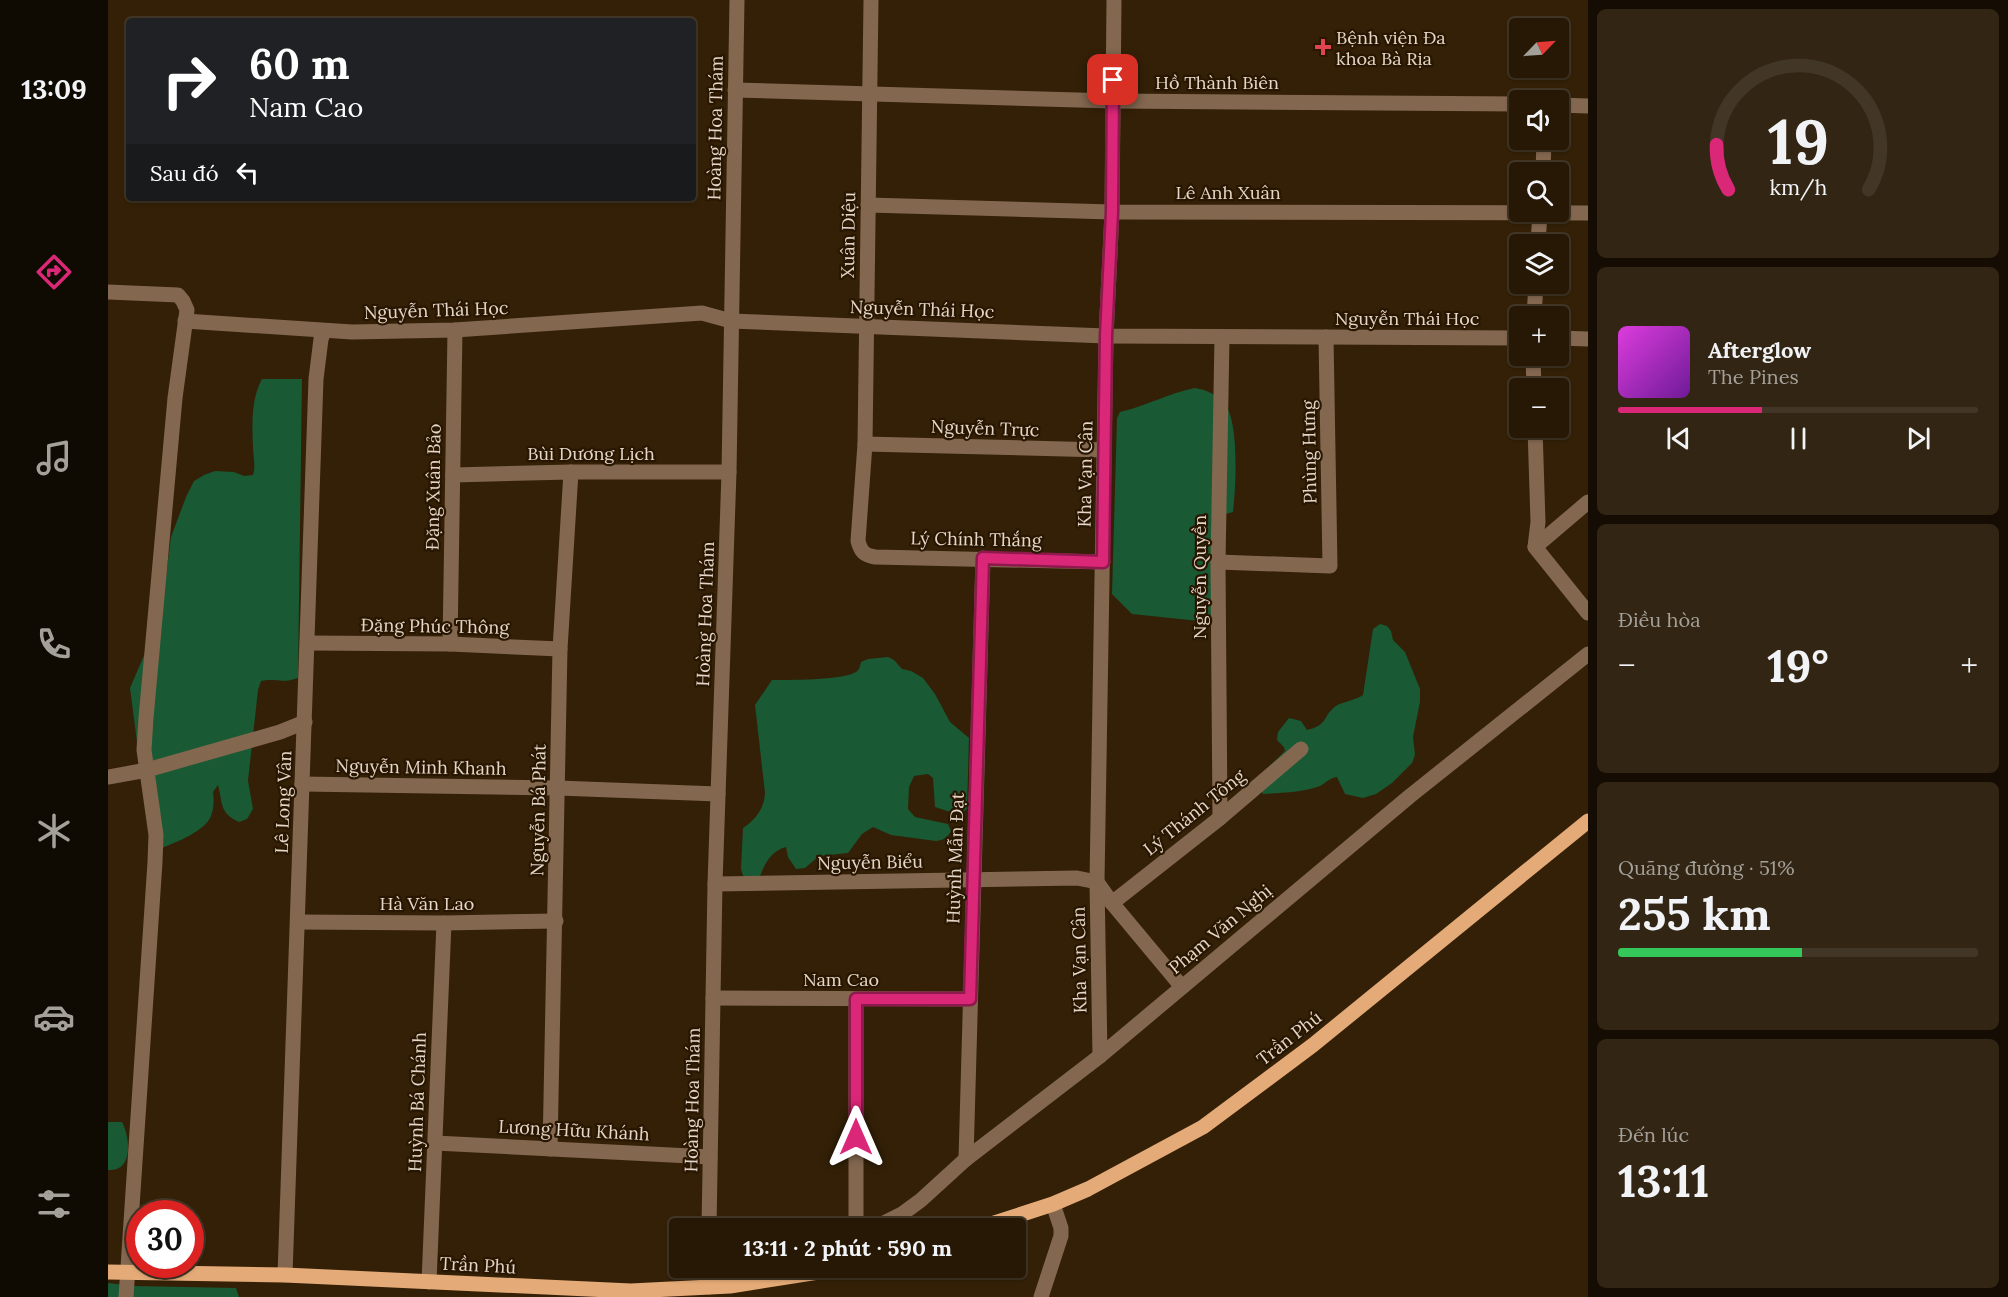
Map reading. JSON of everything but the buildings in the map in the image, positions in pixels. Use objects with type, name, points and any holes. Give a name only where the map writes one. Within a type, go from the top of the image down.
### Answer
[{"type":"main road","name":"Trần Phú","points":[[1010,1218],[1088,1189],[1203,1126],[1313,1045],[1588,821]]},
{"type":"main road","name":"Trần Phú","points":[[108,1272],[126,1272]]},
{"type":"main road","name":"Trần Phú","points":[[204,1273],[631,1291],[709,1287],[785,1278]]},
{"type":"street","name":"Hoàng Hoa Thám","points":[[710,1218],[715,884],[729,472],[737,0]]},
{"type":"street","name":"Xuân Diệu","points":[[858,542],[865,444],[872,0]]},
{"type":"street","name":"Kha Vạn Cân","points":[[1100,1056],[1097,882],[1106,336],[1112,212],[1114,0]]},
{"type":"street","name":"Hồ Thành Biên","points":[[735,90],[1113,101],[1509,104]]},
{"type":"street","points":[[1569,105],[1588,106]]},
{"type":"street","name":"Lê Anh Xuân","points":[[868,205],[1112,212],[1509,212]]},
{"type":"street","name":"Lê Anh Xuân","points":[[1569,213],[1588,213]]},
{"type":"street","points":[[108,292],[178,295],[186,310],[175,398],[144,750],[156,835],[134,1200]]},
{"type":"street","name":"Nguyễn Thái Học","points":[[185,321],[352,332],[455,330],[702,313],[731,321],[1106,336],[1509,338]]},
{"type":"street","name":"Đặng Xuân Bảo","points":[[450,645],[455,330]]},
{"type":"street","name":"Lê Long Vân","points":[[285,1275],[316,379],[324,331]]},
{"type":"street","name":"Nguyễn Quyền","points":[[1220,818],[1218,562],[1222,337]]},
{"type":"street","name":"Phùng Hưng","points":[[1218,562],[1330,566],[1326,337]]},
{"type":"street","points":[[1569,338],[1588,339]]},
{"type":"street","points":[[1535,438],[1538,522],[1535,547],[1588,613]]},
{"type":"street","name":"Nguyễn Trực","points":[[865,444],[1104,450]]},
{"type":"street","name":"Nguyễn Bá Phát","points":[[550,1149],[560,649],[571,472]]},
{"type":"street","name":"Bùi Dương Lịch","points":[[453,475],[729,472]]},
{"type":"street","points":[[1535,547],[1588,502]]},
{"type":"street","name":"Lý Chính Thắng","points":[[858,542],[865,555],[875,557],[1103,562]]},
{"type":"street","name":"Huỳnh Mẫn Đạt","points":[[966,1159],[983,558]]},
{"type":"street","name":"Đặng Phúc Thông","points":[[308,643],[560,649]]},
{"type":"street","name":"Phạm Văn Nghị","points":[[894,1218],[921,1200],[966,1159],[1100,1056],[1410,796],[1588,654]]},
{"type":"street","points":[[108,777],[147,770],[279,732],[305,722]]},
{"type":"street","name":"Lý Thánh Tông","points":[[1112,903],[1220,818],[1301,749]]},
{"type":"street","name":"Nguyễn Minh Khanh","points":[[302,784],[558,788],[718,794]]},
{"type":"street","name":"Nguyễn Biểu","points":[[715,884],[1077,878],[1097,882]]},
{"type":"street","points":[[1097,882],[1182,987]]},
{"type":"street","name":"Hà Văn Lao","points":[[298,922],[556,921]]},
{"type":"street","name":"Huỳnh Bá Chánh","points":[[429,1282],[444,923]]},
{"type":"street","name":"Nam Cao","points":[[713,998],[970,999]]},
{"type":"street","points":[[856,999],[856,1218]]},
{"type":"street","name":"Lương Hữu Khánh","points":[[435,1143],[710,1157]]},
{"type":"street","points":[[1041,1297],[1061,1236],[1061,1228],[1053,1204]]},
{"type":"street","points":[[126,1297],[128,1278]]},
{"type":"street","points":[[709,1278],[709,1287]]},
{"type":"green space","points":[[262,379],[302,379],[298,678],[288,681],[261,681],[258,690],[248,781],[253,809],[247,819],[239,822],[228,815],[223,807],[218,785],[213,792],[213,810],[208,821],[190,835],[162,848],[137,742],[130,688],[161,616],[171,537],[194,481],[215,471],[234,472],[244,476],[253,475],[253,412]]},
{"type":"green space","points":[[1195,388],[1212,394],[1226,406],[1235,442],[1236,473],[1233,512],[1211,518],[1214,609],[1209,618],[1199,621],[1132,614],[1112,594],[1117,418],[1120,412]]},
{"type":"green space","points":[[1380,624],[1387,626],[1393,640],[1405,652],[1420,689],[1420,702],[1413,737],[1415,755],[1412,763],[1392,783],[1376,794],[1363,798],[1345,794],[1337,777],[1307,790],[1263,794],[1255,780],[1285,751],[1277,740],[1278,732],[1289,718],[1301,721],[1307,730],[1314,728],[1322,723],[1336,706],[1363,695],[1373,629]]},
{"type":"green space","points":[[888,657],[902,669],[923,678],[935,694],[950,722],[969,738],[967,809],[960,815],[935,807],[933,778],[928,774],[914,776],[909,787],[908,809],[915,817],[948,824],[951,831],[945,838],[936,841],[891,835],[873,827],[862,834],[848,853],[819,856],[805,868],[796,869],[788,857],[786,847],[774,853],[770,858],[756,887],[747,889],[741,869],[743,828],[758,813],[765,793],[755,705],[772,680],[838,677],[854,673],[860,667],[861,662],[868,659]]},
{"type":"green space","points":[[108,1122],[122,1122],[127,1136],[128,1152],[122,1165],[108,1170]]},
{"type":"green space","points":[[108,1283],[134,1286],[236,1288],[239,1297],[108,1297]]},
{"type":"place","name":"Bệnh viện Đa khoa Bà Rịa","points":[[1323,47]]},
{"type":"route","points":[[856,1137],[856,999],[970,999],[983,558],[1103,562],[1113,80]]}]
